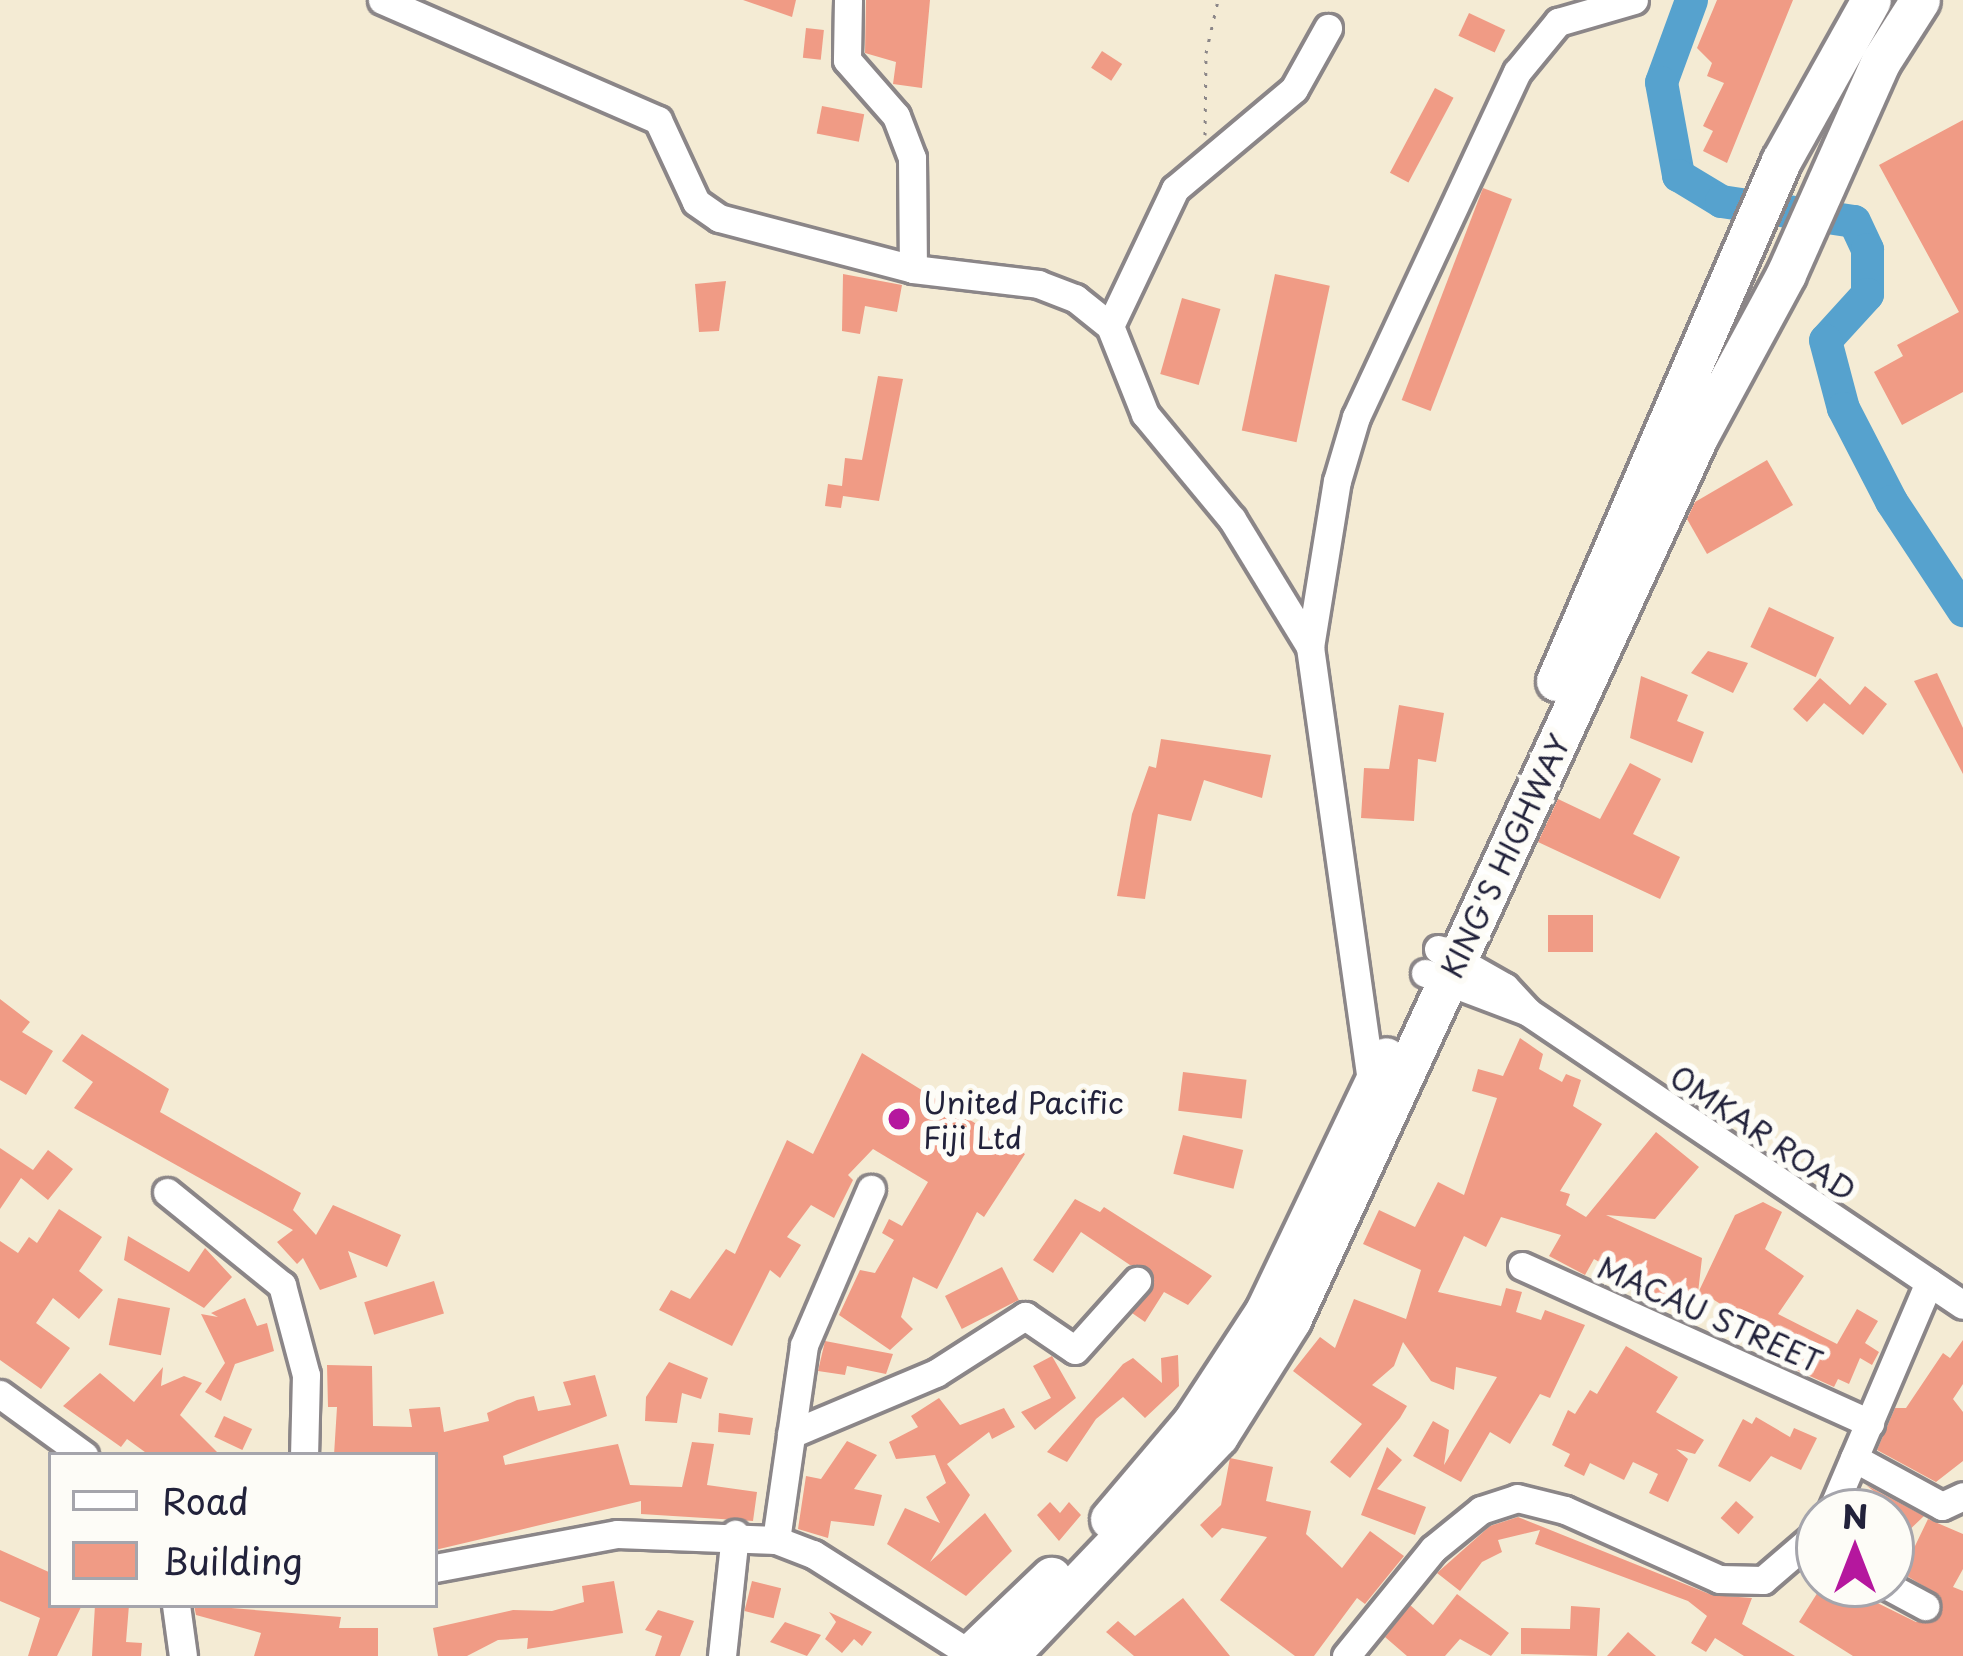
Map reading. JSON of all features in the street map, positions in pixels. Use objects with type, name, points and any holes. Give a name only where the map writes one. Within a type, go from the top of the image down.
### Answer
[{"type":"highway","name":"KING'S HIGHWAY","points":[[980,1655],[1218,1436],[1352,1202],[1442,967],[1781,160],[1871,0]]},
{"type":"highway","name":"KING'S HIGHWAY","points":[[980,1655],[1098,1533],[1193,1421],[1264,1311],[1372,1086],[1442,967],[1699,437],[1786,274],[1881,61],[1920,0]]},
{"type":"street","points":[[382,0],[658,120],[696,202],[718,218],[913,269],[1038,284],[1075,298],[1110,326],[1145,415],[1232,519],[1310,647]]},
{"type":"street","points":[[848,0],[847,60],[896,116],[912,158],[913,269]]},
{"type":"street","points":[[1372,1086],[1310,647],[1337,481],[1356,417],[1517,72],[1558,22],[1634,0]]},
{"type":"street","points":[[1110,326],[1175,189],[1204,158],[1294,89],[1328,28]]},
{"type":"street","name":"OMKAR ROAD","points":[[1442,967],[1505,987],[1528,1012],[1963,1305]]},
{"type":"street","points":[[776,1540],[804,1345],[871,1189]]},
{"type":"street","points":[[167,1192],[282,1285],[306,1375],[304,1452]]},
{"type":"street","name":"MACAU STREET","points":[[1522,1266],[1870,1423]]},
{"type":"street","points":[[791,1434],[936,1373],[1025,1316],[1075,1350],[1137,1281]]},
{"type":"street","points":[[1841,1488],[1929,1282]]},
{"type":"street","points":[[0,1394],[80,1452]]},
{"type":"street","points":[[1854,1458],[1942,1505],[1963,1496]]},
{"type":"street","points":[[1346,1656],[1432,1549],[1481,1510],[1517,1498],[1565,1510],[1719,1579],[1763,1580],[1795,1558]]},
{"type":"street","points":[[438,1568],[469,1567],[557,1540],[735,1534],[776,1540],[980,1655]]},
{"type":"street","points":[[722,1656],[735,1534]]},
{"type":"street","points":[[1915,1601],[1925,1606]]},
{"type":"street","points":[[176,1608],[183,1656]]},
{"type":"path","points":[[1204,158],[1206,53],[1218,0]]},
{"type":"building","points":[[743,0],[796,0],[792,17]]},
{"type":"building","points":[[866,0],[930,0],[922,88],[893,84],[896,62],[865,53]]},
{"type":"building","points":[[1717,0],[1793,0],[1727,163],[1703,151],[1713,131],[1703,126],[1724,83],[1707,76],[1712,63],[1697,48]]},
{"type":"building","points":[[1469,13],[1505,30],[1495,53],[1458,36]]},
{"type":"building","points":[[806,28],[824,30],[821,60],[803,58]]},
{"type":"building","points":[[1102,51],[1122,64],[1111,81],[1091,68]]},
{"type":"building","points":[[1435,88],[1454,98],[1408,183],[1390,173]]},
{"type":"building","points":[[822,106],[864,114],[859,142],[817,133]]},
{"type":"building","points":[[1963,120],[1963,392],[1902,425],[1874,372],[1903,356],[1897,345],[1959,312],[1879,165]]},
{"type":"building","points":[[1483,188],[1512,199],[1431,411],[1402,400]]},
{"type":"building","points":[[843,274],[902,285],[897,312],[865,306],[860,334],[842,331]]},
{"type":"building","points":[[1275,274],[1330,286],[1297,442],[1242,431]]},
{"type":"building","points":[[726,281],[719,331],[699,332],[695,284]]},
{"type":"building","points":[[1182,298],[1220,309],[1199,385],[1160,374]]},
{"type":"building","points":[[878,376],[903,379],[879,501],[843,496],[841,508],[825,506],[828,484],[842,486],[845,458],[862,460]]},
{"type":"building","points":[[1767,460],[1793,505],[1707,554],[1687,519],[1695,502]]},
{"type":"building","points":[[1769,607],[1834,637],[1816,677],[1750,647]]},
{"type":"building","points":[[1708,651],[1748,663],[1733,693],[1691,673]]},
{"type":"building","points":[[1937,673],[1963,728],[1963,774],[1914,681]]},
{"type":"building","points":[[1641,676],[1688,695],[1677,721],[1704,732],[1692,763],[1630,738]]},
{"type":"building","points":[[1820,678],[1850,705],[1865,686],[1887,704],[1863,735],[1824,703],[1807,722],[1793,709]]},
{"type":"building","points":[[1399,705],[1444,713],[1436,762],[1418,759],[1414,821],[1361,818],[1364,768],[1389,769]]},
{"type":"building","points":[[1161,739],[1271,755],[1262,798],[1204,780],[1191,821],[1158,814],[1145,899],[1117,896],[1132,814],[1149,766],[1156,768]]},
{"type":"building","points":[[1630,763],[1661,779],[1633,834],[1680,857],[1660,899],[1538,842],[1558,799],[1600,819]]},
{"type":"building","points":[[1548,915],[1593,915],[1593,952],[1548,952]]},
{"type":"building","points":[[0,999],[30,1022],[22,1032],[53,1051],[26,1095],[0,1080]]},
{"type":"building","points":[[82,1034],[169,1089],[160,1112],[301,1193],[293,1210],[316,1235],[333,1205],[401,1235],[387,1267],[348,1251],[357,1277],[320,1290],[303,1258],[297,1264],[277,1242],[293,1230],[74,1108],[93,1082],[62,1061]]},
{"type":"building","points":[[1520,1038],[1543,1054],[1539,1069],[1562,1082],[1566,1074],[1581,1080],[1573,1106],[1602,1124],[1560,1191],[1570,1194],[1566,1205],[1586,1217],[1656,1132],[1699,1167],[1655,1219],[1606,1215],[1702,1258],[1698,1293],[1735,1215],[1763,1202],[1782,1212],[1765,1249],[1804,1276],[1778,1314],[1837,1344],[1857,1309],[1878,1321],[1865,1343],[1879,1352],[1872,1365],[1860,1358],[1849,1384],[1838,1379],[1834,1387],[1770,1358],[1779,1341],[1711,1298],[1709,1302],[1680,1287],[1673,1303],[1594,1259],[1585,1275],[1549,1256],[1561,1235],[1501,1217],[1486,1247],[1464,1236],[1438,1292],[1501,1306],[1506,1288],[1522,1292],[1516,1312],[1541,1320],[1545,1310],[1585,1325],[1550,1398],[1540,1394],[1510,1444],[1490,1432],[1461,1482],[1413,1456],[1433,1421],[1449,1430],[1444,1465],[1497,1377],[1456,1367],[1454,1390],[1431,1381],[1403,1342],[1394,1366],[1372,1385],[1407,1406],[1400,1418],[1350,1478],[1330,1462],[1362,1424],[1293,1371],[1320,1337],[1335,1348],[1354,1299],[1406,1319],[1421,1270],[1363,1244],[1379,1210],[1415,1227],[1438,1182],[1464,1195],[1497,1098],[1472,1091],[1478,1069],[1503,1076]]},
{"type":"building","points":[[862,1053],[1025,1154],[984,1217],[977,1212],[937,1289],[913,1277],[901,1317],[913,1329],[890,1350],[839,1315],[860,1270],[875,1273],[894,1240],[882,1233],[889,1219],[902,1226],[928,1182],[873,1149],[848,1175],[853,1180],[834,1218],[811,1205],[787,1237],[801,1245],[780,1278],[770,1270],[732,1346],[659,1310],[671,1290],[690,1299],[726,1249],[735,1254],[787,1140],[813,1154]]},
{"type":"building","points":[[1183,1072],[1247,1080],[1242,1119],[1178,1111]]},
{"type":"building","points":[[1183,1135],[1243,1150],[1233,1189],[1173,1174]]},
{"type":"building","points":[[0,1148],[33,1170],[48,1150],[73,1169],[48,1200],[21,1178],[0,1209]]},
{"type":"building","points":[[1075,1199],[1100,1212],[1104,1207],[1212,1276],[1188,1305],[1164,1292],[1145,1322],[1132,1313],[1154,1286],[1148,1267],[1130,1265],[1081,1232],[1053,1273],[1033,1260]]},
{"type":"building","points":[[59,1209],[102,1237],[79,1271],[103,1290],[79,1319],[53,1298],[36,1323],[70,1348],[41,1389],[0,1360],[0,1241],[18,1253],[29,1237],[37,1243]]},
{"type":"building","points":[[128,1236],[189,1272],[205,1248],[232,1277],[204,1308],[124,1260]]},
{"type":"building","points":[[1002,1267],[1019,1300],[962,1329],[945,1296]]},
{"type":"building","points":[[434,1281],[444,1314],[374,1335],[364,1302]]},
{"type":"building","points":[[118,1298],[170,1308],[161,1355],[109,1345]]},
{"type":"building","points":[[245,1298],[257,1326],[267,1323],[274,1351],[235,1364],[221,1401],[205,1392],[225,1363],[201,1314],[218,1317],[211,1313]]},
{"type":"building","points":[[1963,1340],[1963,1384],[1953,1399],[1963,1412],[1963,1461],[1936,1482],[1877,1450],[1895,1408],[1906,1408],[1943,1353],[1950,1358]]},
{"type":"building","points":[[825,1341],[893,1354],[886,1374],[847,1366],[845,1375],[818,1371]]},
{"type":"building","points":[[1626,1346],[1678,1377],[1656,1412],[1704,1440],[1695,1454],[1676,1449],[1688,1459],[1668,1502],[1649,1493],[1658,1474],[1633,1462],[1624,1480],[1590,1463],[1584,1476],[1564,1466],[1570,1454],[1552,1445],[1568,1410],[1575,1414],[1590,1390],[1597,1394]]},
{"type":"building","points":[[1178,1355],[1179,1386],[1145,1418],[1123,1397],[1096,1419],[1067,1462],[1047,1452],[1123,1364],[1133,1358],[1162,1383],[1161,1358]]},
{"type":"building","points":[[1052,1356],[1076,1398],[1035,1430],[1021,1412],[1051,1398],[1033,1366]]},
{"type":"building","points":[[669,1362],[708,1378],[701,1399],[682,1393],[677,1423],[645,1421],[646,1397]]},
{"type":"building","points":[[327,1365],[372,1366],[373,1426],[412,1427],[409,1409],[440,1407],[444,1432],[489,1421],[487,1413],[534,1396],[538,1411],[571,1405],[563,1382],[595,1375],[607,1416],[503,1456],[505,1465],[618,1444],[630,1485],[682,1487],[692,1442],[714,1444],[707,1485],[757,1492],[753,1521],[641,1514],[641,1501],[438,1549],[438,1452],[334,1452],[337,1407],[328,1407]]},
{"type":"building","points":[[163,1367],[161,1386],[184,1376],[202,1383],[180,1415],[217,1452],[145,1452],[127,1439],[121,1447],[63,1406],[100,1373],[134,1402]]},
{"type":"building","points":[[939,1398],[960,1425],[1004,1408],[1015,1427],[992,1439],[989,1432],[947,1464],[970,1495],[930,1562],[985,1513],[1012,1551],[966,1596],[887,1544],[905,1508],[940,1523],[926,1497],[946,1483],[935,1455],[896,1459],[889,1442],[918,1427],[911,1416]]},
{"type":"building","points":[[719,1413],[753,1418],[750,1435],[718,1432]]},
{"type":"building","points":[[224,1416],[252,1429],[242,1450],[214,1437]]},
{"type":"building","points":[[1756,1417],[1790,1437],[1794,1428],[1817,1438],[1801,1470],[1771,1456],[1750,1482],[1718,1466],[1743,1419],[1752,1424]]},
{"type":"building","points":[[847,1441],[877,1455],[854,1489],[882,1495],[874,1526],[831,1521],[828,1538],[798,1529],[806,1476],[821,1479]]},
{"type":"building","points":[[1387,1447],[1402,1460],[1377,1489],[1426,1507],[1415,1535],[1361,1515]]},
{"type":"building","points":[[1230,1458],[1273,1467],[1266,1501],[1311,1511],[1306,1534],[1342,1568],[1370,1531],[1404,1556],[1365,1604],[1357,1598],[1314,1656],[1295,1656],[1220,1600],[1267,1537],[1222,1528],[1212,1538],[1200,1525],[1221,1505]]},
{"type":"building","points":[[1736,1501],[1754,1517],[1738,1534],[1721,1518]]},
{"type":"building","points":[[1050,1502],[1060,1513],[1069,1502],[1081,1515],[1059,1541],[1037,1515]]},
{"type":"building","points":[[1518,1517],[1712,1595],[1752,1598],[1742,1624],[1795,1656],[1744,1656],[1715,1638],[1706,1652],[1691,1643],[1707,1616],[1688,1601],[1535,1544],[1540,1530],[1498,1540],[1502,1552],[1482,1562],[1460,1591],[1437,1573],[1490,1526]]},
{"type":"building","points":[[1928,1519],[1963,1534],[1963,1569],[1953,1587],[1963,1591],[1963,1656],[1853,1656],[1799,1622],[1808,1608],[1888,1608],[1916,1622],[1935,1621],[1940,1596],[1915,1581],[1915,1546]]},
{"type":"building","points":[[0,1550],[48,1572],[48,1608],[81,1608],[57,1656],[28,1656],[40,1618],[0,1601]]},
{"type":"building","points":[[614,1581],[623,1633],[527,1649],[528,1638],[498,1640],[467,1656],[438,1656],[433,1628],[513,1610],[552,1611],[584,1602],[582,1586]]},
{"type":"building","points":[[752,1581],[781,1588],[774,1618],[745,1611]]},
{"type":"building","points":[[1457,1594],[1509,1633],[1491,1656],[1460,1639],[1445,1656],[1407,1656],[1385,1637],[1410,1605],[1433,1625]]},
{"type":"building","points":[[1183,1598],[1230,1656],[1134,1656],[1106,1632],[1118,1621],[1135,1636]]},
{"type":"building","points":[[1571,1606],[1600,1608],[1597,1656],[1521,1654],[1521,1628],[1570,1629]]},
{"type":"building","points":[[95,1608],[129,1608],[126,1642],[142,1643],[141,1656],[92,1656]]},
{"type":"building","points":[[195,1608],[231,1608],[341,1617],[339,1628],[378,1628],[378,1656],[254,1656],[261,1633],[196,1615]]},
{"type":"building","points":[[658,1610],[694,1621],[680,1656],[655,1656],[662,1636],[645,1630]]},
{"type":"building","points":[[829,1612],[872,1632],[862,1646],[854,1639],[842,1653],[825,1639],[836,1622]]},
{"type":"building","points":[[785,1622],[821,1635],[807,1656],[770,1642]]},
{"type":"building","points":[[1628,1632],[1656,1656],[1607,1656]]},
{"type":"waterway","points":[[1691,0],[1661,82],[1678,175],[1721,201],[1854,221],[1867,249],[1867,294],[1825,340],[1843,408],[1891,501],[1963,610]]},
{"type":"place","name":"United Pacific Fiji Ltd","points":[[899,1119]]}]
